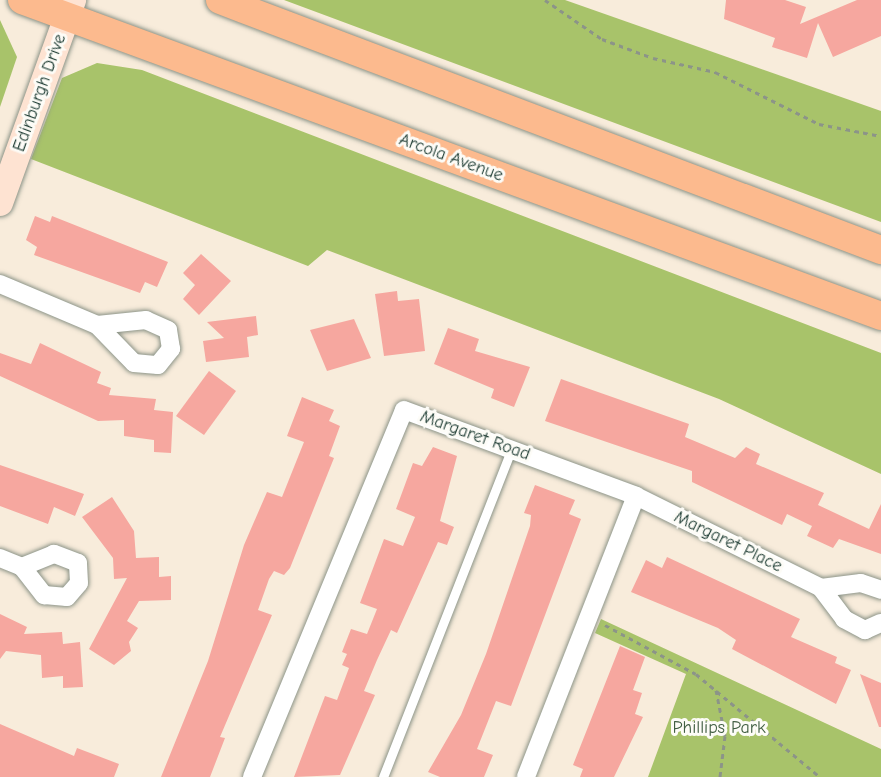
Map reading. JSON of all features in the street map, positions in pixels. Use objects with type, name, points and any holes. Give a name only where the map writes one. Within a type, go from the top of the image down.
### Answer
[{"type":"main road","name":"Arcola Avenue","points":[[22,0],[70,9],[881,316]]},
{"type":"main road","points":[[220,0],[881,250]]},
{"type":"street","name":"Edinburgh Drive","points":[[0,203],[70,9]]},
{"type":"street","points":[[0,284],[97,325]]},
{"type":"street","name":"Margaret Road","points":[[252,777],[404,410],[636,496]]},
{"type":"street","points":[[526,777],[636,496]]},
{"type":"street","name":"Margaret Place","points":[[636,496],[821,588],[844,619],[865,630],[881,623]]},
{"type":"street","points":[[0,558],[22,567]]},
{"type":"street","points":[[821,588],[861,583],[881,590]]},
{"type":"lane","points":[[383,777],[511,450]]},
{"type":"path","points":[[545,0],[602,39],[653,58],[715,72],[819,124],[881,136]]},
{"type":"path","points":[[590,617],[716,688],[820,777]]},
{"type":"path","points":[[716,688],[725,736],[720,777]]},
{"type":"green space","points":[[284,0],[565,0],[881,111],[881,222]]},
{"type":"green space","points":[[0,20],[17,57],[0,107]]},
{"type":"green space","points":[[97,63],[142,70],[881,353],[881,474],[719,399],[327,250],[308,266],[31,159],[62,78]]},
{"type":"green space","name":"Phillips Park","points":[[601,619],[881,749],[881,777],[648,777],[686,674],[595,633]]},
{"type":"building","points":[[726,0],[785,0],[806,7],[800,24],[857,0],[881,0],[881,36],[833,57],[818,23],[807,58],[772,47],[775,38],[724,19]]},
{"type":"building","points":[[35,216],[50,222],[52,216],[168,262],[157,287],[145,282],[140,293],[34,255],[37,247],[26,240]]},
{"type":"building","points":[[201,254],[231,281],[199,315],[183,299],[195,285],[183,273]]},
{"type":"building","points":[[397,291],[398,301],[419,299],[425,351],[384,356],[375,294]]},
{"type":"building","points":[[256,316],[258,335],[247,337],[249,357],[206,362],[203,341],[224,338],[207,322]]},
{"type":"building","points":[[354,319],[371,358],[327,371],[310,330]]},
{"type":"building","points":[[448,328],[479,339],[475,351],[530,367],[514,407],[491,398],[494,389],[434,364]]},
{"type":"building","points":[[40,343],[101,372],[97,383],[111,388],[109,395],[156,399],[154,410],[173,412],[171,453],[154,452],[154,440],[124,436],[124,420],[98,421],[0,376],[0,353],[31,364]]},
{"type":"building","points":[[209,371],[236,391],[204,435],[176,416]]},
{"type":"building","points":[[561,379],[689,424],[685,437],[735,458],[746,447],[760,454],[756,464],[824,493],[818,505],[869,529],[881,504],[881,554],[839,539],[833,548],[807,536],[812,526],[787,514],[782,525],[692,482],[692,471],[545,421]]},
{"type":"building","points":[[302,397],[334,410],[329,421],[340,426],[329,456],[334,458],[290,568],[284,575],[274,571],[269,579],[258,610],[272,615],[220,737],[225,738],[210,777],[161,777],[208,661],[244,545],[267,492],[282,497],[304,442],[287,436]]},
{"type":"building","points":[[433,447],[457,456],[440,521],[454,527],[447,545],[438,542],[397,633],[391,630],[377,660],[364,691],[375,695],[340,775],[294,777],[325,696],[337,700],[349,668],[342,665],[347,654],[342,652],[351,629],[367,634],[377,609],[360,603],[384,539],[403,546],[415,517],[396,509],[413,463],[422,466]]},
{"type":"building","points":[[0,465],[84,494],[75,516],[54,507],[48,524],[0,506]]},
{"type":"building","points":[[535,485],[575,500],[569,514],[581,519],[511,706],[496,701],[477,749],[493,755],[484,777],[440,777],[428,772],[461,715],[486,654],[530,526],[531,515],[524,513]]},
{"type":"building","points":[[112,497],[134,531],[136,558],[159,557],[159,577],[171,576],[171,600],[139,601],[127,621],[138,628],[129,642],[131,651],[114,665],[89,649],[127,578],[114,579],[113,558],[82,517]]},
{"type":"building","points":[[667,557],[800,619],[791,637],[837,657],[835,663],[851,670],[836,704],[732,649],[736,640],[718,628],[631,592],[646,560],[662,568]]},
{"type":"building","points":[[0,614],[27,627],[24,634],[62,632],[63,644],[80,642],[83,687],[63,688],[63,676],[42,678],[41,655],[6,651],[0,659]]},
{"type":"building","points":[[620,646],[645,657],[633,690],[642,693],[635,714],[643,717],[614,777],[580,777],[583,769],[573,765]]},
{"type":"building","points":[[860,674],[881,683],[881,727],[879,727]]},
{"type":"building","points":[[0,724],[74,756],[77,748],[119,764],[114,777],[0,777]]}]
